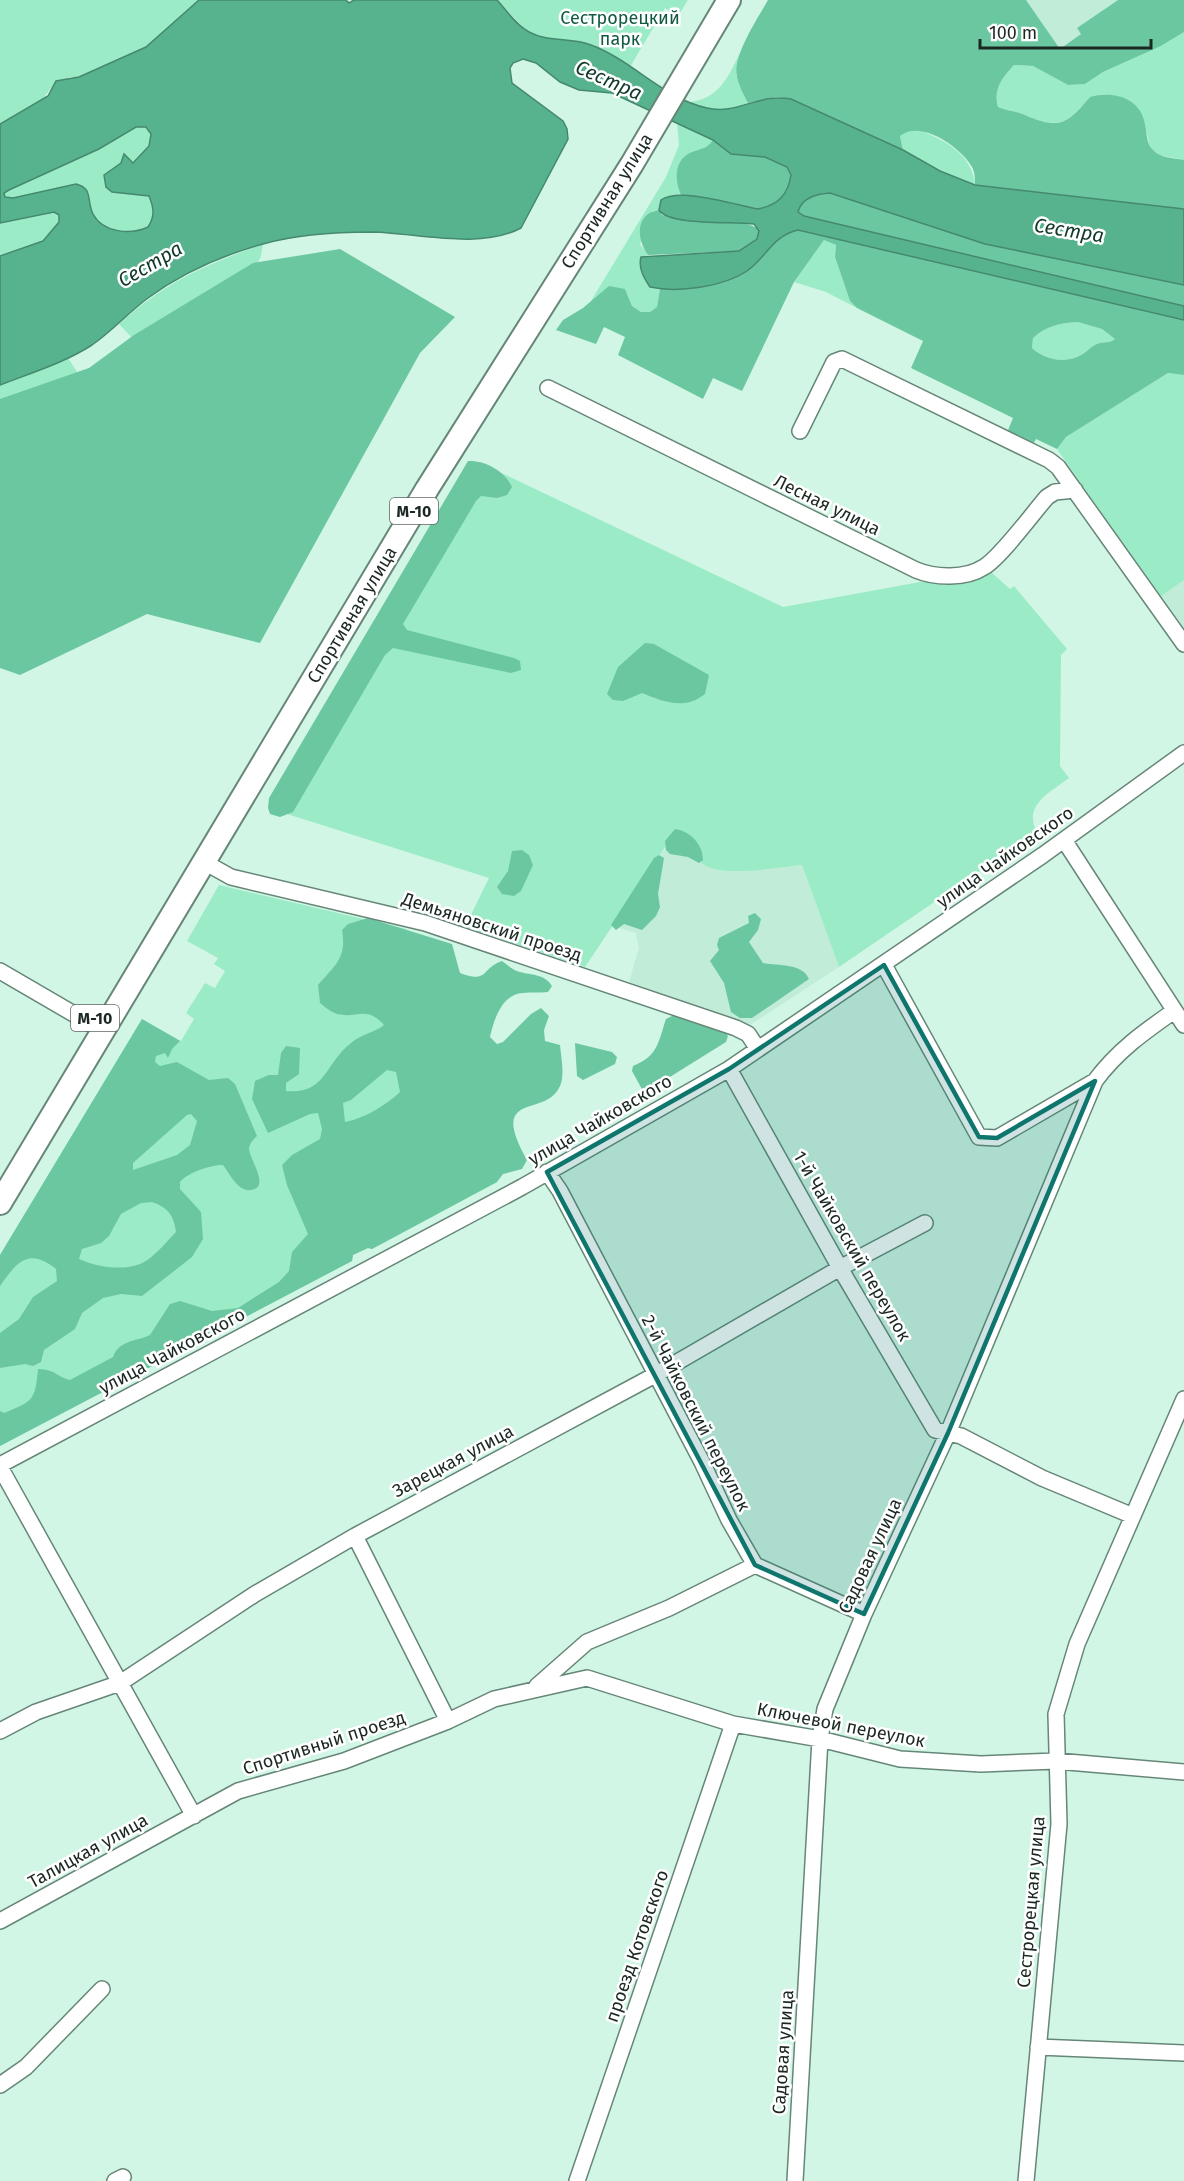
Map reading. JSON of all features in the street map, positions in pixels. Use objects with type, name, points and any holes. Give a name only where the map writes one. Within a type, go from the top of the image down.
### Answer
[{"type":"highway","name":"Спортивная улица","points":[[699,40],[713,0]]},
{"type":"highway","name":"Спортивная улица","points":[[0,1203],[626,160],[699,40],[729,0]]},
{"type":"highway","name":"Спортивная улица","points":[[0,1177],[416,483],[626,160]]},
{"type":"street","points":[[800,431],[834,362],[842,359],[1058,467],[1184,644]]},
{"type":"street","name":"Лесная улица","points":[[548,388],[916,570],[931,575],[949,576],[984,568],[1047,497],[1055,492],[1075,490]]},
{"type":"street","name":"улица Чайковского","points":[[0,1466],[547,1173],[729,1069],[1064,840],[1184,753]]},
{"type":"street","points":[[1064,840],[1184,1025]]},
{"type":"street","name":"Демьяновский проезд","points":[[204,862],[231,877],[425,923],[554,966],[736,1028],[748,1034],[758,1049]]},
{"type":"street","points":[[884,965],[979,1137],[998,1138],[1095,1081]]},
{"type":"street","points":[[0,971],[91,1024]]},
{"type":"street","name":"Садовая улица","points":[[795,2181],[820,1739],[825,1709],[864,1614],[948,1433],[1095,1081],[1111,1060],[1130,1042],[1174,1011]]},
{"type":"street","name":"1-й Чайковский переулок","points":[[729,1069],[840,1268],[935,1430],[961,1436],[1041,1478],[1133,1516]]},
{"type":"street","name":"2-й Чайковский переулок","points":[[547,1173],[560,1191],[755,1565]]},
{"type":"street","name":"Зарецкая улица","points":[[0,1731],[36,1712],[120,1683],[255,1594],[355,1536],[655,1375],[840,1268],[925,1223]]},
{"type":"street","name":"Сестрорецкая улица","points":[[1026,2181],[1059,1824],[1056,1714],[1077,1644],[1184,1399]]},
{"type":"street","points":[[0,1466],[194,1816]]},
{"type":"street","points":[[355,1536],[448,1721]]},
{"type":"street","points":[[535,1688],[587,1642],[669,1608],[755,1565],[864,1614]]},
{"type":"street","name":"Ключевой переулок","points":[[535,1688],[587,1678],[733,1724],[820,1739],[900,1759],[981,1764],[1056,1761],[1184,1772]]},
{"type":"street","name":"Спортивный проезд","points":[[194,1816],[238,1791],[344,1761],[448,1721],[494,1698],[535,1688]]},
{"type":"street","name":"проезд Котовского","points":[[577,2181],[733,1724]]},
{"type":"street","name":"Талицкая улица","points":[[0,1921],[194,1816]]},
{"type":"street","points":[[0,2085],[26,2067],[102,1989]]},
{"type":"street","points":[[1038,2047],[1184,2053]]},
{"type":"highlighted area","points":[[884,965],[979,1137],[997,1138],[1095,1081],[948,1433],[864,1614],[755,1565],[547,1172],[729,1069]]},
{"type":"shaded area","points":[[768,0],[1026,0],[1060,49],[1081,34],[1077,28],[1118,0],[1184,0],[1184,32],[1161,46],[1103,72],[1085,84],[1068,85],[1033,66],[1014,65],[1002,79],[997,101],[998,107],[1037,120],[1055,123],[1069,119],[1090,97],[1108,95],[1131,102],[1142,115],[1148,141],[1153,150],[1163,156],[1184,160],[1184,209],[975,185],[974,171],[967,159],[950,144],[929,133],[908,132],[900,136],[903,150],[791,99],[777,97],[748,103],[740,87],[736,68],[747,37]]},
{"type":"shaded area","points":[[1026,0],[1118,0],[1077,28],[1081,34],[1060,49]]},
{"type":"shaded area","points":[[713,140],[731,154],[765,157],[787,167],[791,175],[785,193],[771,205],[758,209],[681,195],[677,183],[679,165],[686,155],[706,147]]},
{"type":"shaded area","points":[[830,193],[985,244],[1184,285],[1184,306],[804,216],[798,212],[806,200],[815,195]]},
{"type":"shaded area","points":[[659,210],[662,215],[672,217],[742,223],[759,230],[757,239],[739,251],[648,255],[644,249],[640,228],[645,217]]},
{"type":"shaded area","points":[[798,230],[1184,320],[1184,375],[1168,373],[1066,437],[1057,449],[1036,439],[1031,448],[1006,435],[1013,418],[911,368],[923,341],[857,308],[850,301],[835,257],[836,245],[824,240],[794,282],[742,391],[713,378],[703,399],[618,355],[625,337],[604,327],[596,344],[556,330],[563,320],[583,308],[609,286],[625,289],[632,306],[641,312],[650,312],[657,307],[660,289],[712,283],[735,274],[757,260],[791,232]],"holes":[[[1078,322],[1102,329],[1115,339],[1099,343],[1075,358],[1062,360],[1049,358],[1032,348],[1033,338],[1059,324]]]},
{"type":"shaded area","points":[[340,249],[455,317],[420,353],[260,643],[147,614],[20,675],[0,668],[0,399],[89,368],[134,335],[253,263]]},
{"type":"shaded area","points":[[468,461],[481,462],[494,468],[505,476],[512,487],[507,495],[497,498],[481,496],[476,501],[403,624],[407,630],[514,658],[520,661],[521,670],[511,673],[393,648],[385,655],[293,812],[280,817],[270,814],[269,798]]},
{"type":"shaded area","points":[[1184,580],[1184,631],[1160,597]]},
{"type":"shaded area","points":[[645,643],[654,644],[709,675],[705,694],[689,702],[681,703],[665,701],[642,693],[623,701],[613,700],[607,694],[618,667]]},
{"type":"shaded area","points":[[675,829],[686,832],[695,839],[701,849],[703,860],[699,863],[688,857],[670,854],[666,850],[665,841]]},
{"type":"shaded area","points":[[677,831],[724,870],[802,865],[839,967],[750,1025],[629,982],[639,948],[636,933],[613,926]]},
{"type":"shaded area","points":[[522,850],[529,855],[533,865],[521,891],[514,896],[502,894],[497,887],[508,871],[512,851]]},
{"type":"shaded area","points":[[659,855],[664,858],[658,894],[660,907],[656,916],[642,930],[624,924],[616,930],[611,925],[654,858]]},
{"type":"shaded area","points":[[755,913],[761,919],[758,930],[749,942],[763,963],[796,968],[806,974],[809,979],[752,1018],[740,1018],[731,1012],[724,983],[710,961],[719,950],[717,945],[719,938],[749,923],[748,916]]},
{"type":"shaded area","points":[[368,918],[452,944],[460,973],[469,976],[480,976],[502,961],[517,971],[546,979],[552,986],[548,992],[516,994],[510,998],[500,1009],[490,1037],[497,1044],[503,1042],[531,1014],[541,1008],[549,1016],[544,1030],[545,1041],[560,1045],[562,1071],[560,1086],[553,1096],[516,1114],[513,1123],[516,1138],[527,1160],[522,1169],[503,1174],[497,1182],[372,1249],[368,1248],[353,1255],[352,1261],[0,1446],[0,1411],[4,1413],[21,1406],[31,1398],[36,1388],[38,1369],[70,1380],[113,1357],[123,1344],[150,1335],[170,1304],[180,1301],[212,1311],[238,1308],[279,1282],[289,1271],[292,1252],[308,1234],[287,1185],[282,1165],[292,1155],[320,1139],[322,1129],[318,1113],[310,1114],[268,1133],[252,1099],[255,1081],[269,1075],[278,1075],[281,1053],[286,1046],[300,1048],[299,1074],[286,1083],[286,1091],[309,1088],[324,1076],[342,1051],[351,1043],[384,1025],[367,1014],[337,1014],[320,1003],[318,985],[341,954],[342,930],[348,924]],"holes":[[[387,1070],[396,1072],[400,1092],[374,1111],[345,1122],[343,1103],[351,1100]]]},
{"type":"shaded area","points":[[676,1014],[724,1031],[728,1036],[726,1042],[649,1090],[643,1091],[632,1071],[633,1066],[648,1058],[659,1042],[666,1019]]},
{"type":"shaded area","points":[[142,1019],[180,1041],[172,1049],[168,1058],[165,1053],[156,1056],[155,1062],[160,1066],[177,1062],[209,1080],[228,1078],[235,1084],[257,1136],[249,1148],[258,1172],[259,1184],[257,1188],[251,1190],[242,1188],[223,1165],[200,1170],[184,1178],[180,1182],[180,1189],[201,1212],[203,1239],[192,1257],[142,1296],[121,1294],[103,1298],[82,1313],[75,1329],[44,1350],[41,1362],[33,1366],[25,1364],[0,1368],[0,1333],[19,1319],[33,1297],[57,1281],[56,1269],[46,1262],[30,1258],[18,1264],[0,1286],[0,1255]],"holes":[[[191,1114],[197,1121],[190,1145],[177,1155],[133,1170],[133,1163],[187,1115]],[[152,1202],[169,1212],[176,1232],[150,1258],[140,1264],[118,1268],[101,1266],[79,1259],[82,1249],[101,1243],[109,1236],[121,1214],[141,1203]]]},
{"type":"shaded area","points":[[575,1043],[612,1052],[617,1057],[615,1064],[583,1080],[577,1076]]},
{"type":"green space","points":[[0,0],[199,0],[146,47],[104,68],[78,77],[70,77],[51,88],[42,100],[0,124]]},
{"type":"green space","name":"Сестрорецкий парк","points":[[497,0],[688,0],[678,16],[665,8],[630,67],[588,43],[545,38],[528,32]]},
{"type":"green space","points":[[1184,32],[1184,160],[1160,155],[1150,148],[1145,123],[1090,97],[1069,118],[1055,123],[1037,120],[998,107],[998,89],[1014,65],[1033,66],[1068,85],[1085,84],[1103,72],[1161,46]]},
{"type":"green space","points":[[742,49],[736,75],[748,103],[733,108],[719,109],[689,102],[709,96],[723,84]]},
{"type":"green space","points":[[677,123],[713,140],[706,147],[686,155],[682,160],[677,177],[681,195],[661,200],[659,210],[653,211],[640,244],[648,255],[641,257],[650,286],[660,289],[657,307],[650,312],[641,312],[632,306],[625,289],[591,301],[666,177],[679,145]]},
{"type":"green space","points":[[136,127],[146,127],[151,134],[149,145],[138,161],[130,162],[124,156],[121,163],[111,169],[137,195],[149,196],[153,212],[148,227],[125,231],[108,228],[101,224],[92,212],[89,192],[43,192],[13,198],[5,197],[4,193],[9,190],[99,150]]},
{"type":"green space","points":[[917,129],[955,149],[968,164],[975,185],[940,171],[903,150],[900,136],[907,130]]},
{"type":"green space","points":[[54,212],[59,215],[60,222],[43,241],[0,256],[0,223]]},
{"type":"green space","points":[[824,240],[836,245],[835,257],[850,301],[857,308],[826,292],[794,282]]},
{"type":"green space","points":[[263,244],[261,256],[249,281],[135,341],[119,324],[170,285],[223,259]]},
{"type":"green space","points":[[1078,322],[1102,329],[1115,339],[1099,343],[1075,358],[1062,360],[1049,358],[1032,348],[1033,338],[1048,328]]},
{"type":"green space","points":[[68,358],[85,384],[0,469],[0,385]]},
{"type":"green space","points":[[1168,373],[1184,375],[1184,580],[1160,597],[1057,449],[1066,437]]},
{"type":"green space","points":[[487,466],[783,607],[931,580],[946,583],[991,572],[1010,589],[1014,586],[1067,649],[1061,655],[1060,766],[1069,778],[1047,794],[1036,807],[1033,823],[1037,832],[839,967],[802,865],[736,871],[711,868],[695,857],[676,831],[585,967],[465,927],[489,878],[284,813]]},
{"type":"green space","points":[[219,885],[406,929],[497,1182],[372,1249],[368,1248],[353,1255],[352,1261],[0,1446],[0,1255],[142,1019],[181,1041],[194,1019],[186,1013],[205,983],[215,988],[225,971],[214,964],[218,958],[187,941]]},
{"type":"water","name":"Сестра","points":[[199,0],[346,0],[349,3],[354,0],[497,0],[516,22],[529,32],[544,38],[591,45],[620,60],[676,96],[707,108],[728,109],[768,99],[791,99],[903,150],[940,171],[975,185],[1184,209],[1184,285],[985,244],[830,193],[815,195],[806,200],[798,212],[804,216],[1184,306],[1184,320],[798,230],[782,237],[760,260],[737,277],[713,285],[687,289],[650,287],[641,269],[641,257],[739,251],[757,239],[759,231],[754,224],[675,219],[659,210],[661,200],[670,196],[694,196],[758,209],[771,205],[785,193],[791,175],[787,167],[765,157],[731,154],[713,140],[612,93],[579,90],[560,82],[536,63],[523,59],[513,63],[510,68],[512,83],[563,121],[568,139],[521,228],[505,235],[468,239],[372,232],[331,233],[290,238],[248,248],[203,266],[161,289],[92,345],[47,367],[0,385],[0,256],[43,241],[59,222],[59,215],[54,212],[0,223],[0,124],[48,96],[56,81],[79,77],[146,47]],"holes":[[[136,127],[146,127],[151,134],[149,146],[133,163],[124,154],[121,163],[104,175],[106,187],[112,192],[149,196],[153,212],[148,227],[134,231],[118,231],[103,225],[93,214],[87,192],[82,186],[76,184],[13,198],[5,197],[4,193],[9,190],[99,149]]]}]
